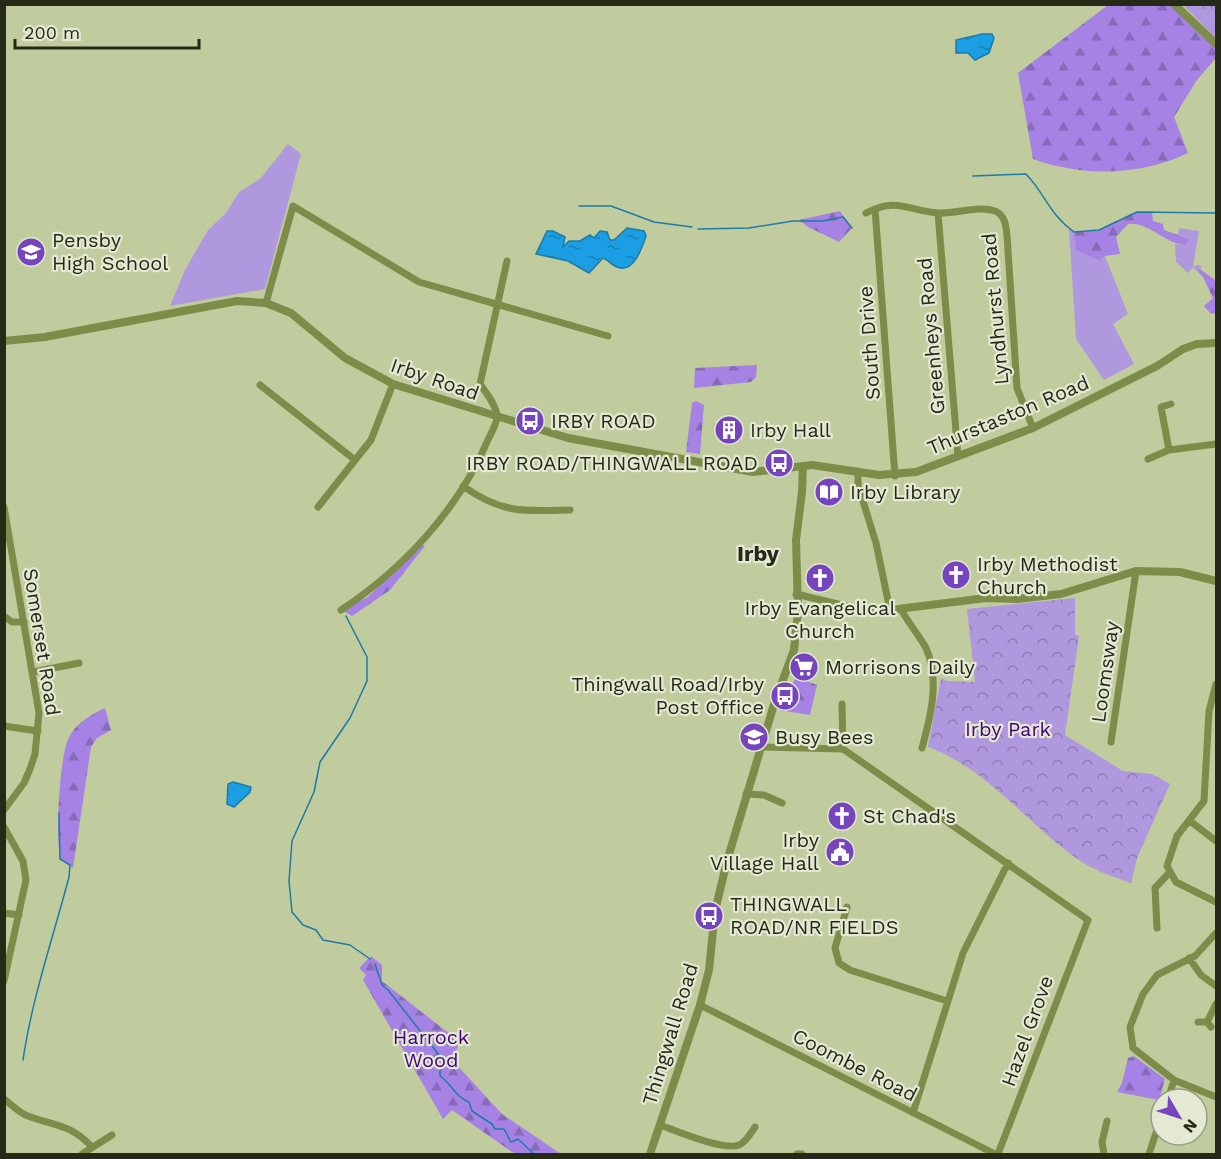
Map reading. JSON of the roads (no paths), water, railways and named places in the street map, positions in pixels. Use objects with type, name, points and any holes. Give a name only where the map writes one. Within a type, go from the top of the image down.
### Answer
[{"type":"street","points":[[1174,4],[1216,44]]},
{"type":"street","points":[[866,213],[889,205],[911,206],[938,213]]},
{"type":"street","points":[[266,303],[293,206],[419,282],[608,336]]},
{"type":"street","name":"South Drive","points":[[875,209],[895,476]]},
{"type":"street","name":"Lyndhurst Road","points":[[938,213],[995,211],[1005,221],[1017,388],[1033,428]]},
{"type":"street","name":"Greenheys Road","points":[[938,213],[958,456]]},
{"type":"street","points":[[341,609],[365,595],[406,559],[463,486],[479,460],[497,418],[496,410],[480,384],[507,261]]},
{"type":"street","name":"Irby Road","points":[[4,341],[45,337],[237,301],[266,303],[291,313],[345,358],[393,384],[497,418],[601,446],[718,467],[753,472],[803,466]]},
{"type":"street","name":"Thurstaston Road","points":[[803,466],[834,466],[895,476],[916,472],[1033,428],[1156,366],[1183,349],[1197,344],[1216,343]]},
{"type":"street","points":[[318,507],[371,440],[393,384]]},
{"type":"street","points":[[260,386],[355,460]]},
{"type":"street","points":[[262,399],[267,392]]},
{"type":"street","points":[[1169,450],[1161,407],[1171,404]]},
{"type":"street","points":[[1148,459],[1169,450],[1216,444]]},
{"type":"street","name":"Thingwall Road","points":[[650,1155],[700,1005],[708,970],[715,911],[746,794],[794,650],[798,611],[796,540],[803,466]]},
{"type":"street","points":[[858,471],[858,484],[876,543],[890,610]]},
{"type":"street","points":[[463,486],[493,506],[537,511],[570,510]]},
{"type":"street","name":"Somerset Road","points":[[4,507],[39,713],[38,732],[30,769],[24,783],[4,810]]},
{"type":"street","points":[[4,560],[13,559]]},
{"type":"street","points":[[796,594],[871,612],[986,597],[1017,599],[1061,594],[1136,570],[1180,572],[1216,580]]},
{"type":"street","name":"Loomsway","points":[[1112,742],[1136,570]]},
{"type":"street","points":[[901,609],[925,646],[934,676],[934,687],[922,748]]},
{"type":"street","points":[[4,616],[12,622],[24,622]]},
{"type":"street","points":[[33,672],[79,663]]},
{"type":"street","points":[[1216,684],[1209,711],[1204,801],[1177,836],[1167,866],[1168,873],[1176,882],[1216,902]]},
{"type":"street","points":[[842,704],[843,749]]},
{"type":"street","points":[[4,726],[38,732]]},
{"type":"street","points":[[761,747],[843,749],[1008,863],[963,953],[914,1113]]},
{"type":"street","points":[[746,794],[764,795],[782,803]]},
{"type":"street","points":[[1190,821],[1216,841]]},
{"type":"street","points":[[4,827],[26,868],[25,892],[4,981]]},
{"type":"street","name":"Hazel Grove","points":[[996,1155],[1088,920],[1008,863]]},
{"type":"street","points":[[1157,928],[1155,888],[1168,873]]},
{"type":"street","points":[[846,907],[836,948],[839,963],[850,970],[947,1001]]},
{"type":"street","points":[[4,913],[19,915]]},
{"type":"street","points":[[1216,933],[1206,946],[1157,975],[1143,994],[1130,1027],[1130,1049],[1174,1080],[1216,1097]]},
{"type":"street","points":[[1189,958],[1201,975],[1216,986]]},
{"type":"street","points":[[1198,1022],[1209,1024],[1216,1004]]},
{"type":"street","name":"Coombe Road","points":[[700,1005],[996,1155]]},
{"type":"street","points":[[1172,1087],[1174,1080]]},
{"type":"street","points":[[4,1099],[25,1115],[67,1127],[80,1134],[92,1147]]},
{"type":"street","points":[[1104,1155],[1102,1142],[1107,1121]]},
{"type":"street","points":[[660,1125],[693,1137],[732,1146],[743,1142],[755,1127]]},
{"type":"street","points":[[82,1155],[112,1136]]},
{"type":"water","points":[[992,34],[994,38],[989,53],[975,60],[968,53],[956,53],[956,40]]},
{"type":"water","points":[[627,228],[644,231],[646,236],[636,259],[627,267],[615,266],[603,258],[589,273],[568,261],[536,254],[547,231],[553,231],[565,237],[563,247],[569,241],[580,241],[590,235],[594,238],[600,231],[607,232],[610,240],[614,240]]},
{"type":"water","points":[[233,782],[251,787],[250,792],[234,807],[227,804],[228,784]]},
{"type":"waterway","points":[[973,176],[1026,174],[1053,211],[1074,232],[1099,230],[1137,212],[1216,213]]},
{"type":"waterway","points":[[579,206],[611,206],[654,222],[692,227]]},
{"type":"waterway","points":[[698,229],[749,228],[793,221],[823,221],[843,217],[852,228]]},
{"type":"waterway","points":[[346,616],[367,657],[367,681],[350,718],[320,762],[314,792],[292,841],[289,881],[292,912],[303,925],[316,930],[323,940],[350,945],[370,959]]},
{"type":"waterway","points":[[23,1060],[37,991],[69,877],[70,865],[60,859],[59,813]]},
{"type":"waterway","points":[[375,964],[382,985],[443,1060],[445,1066],[440,1071],[440,1076],[460,1097],[469,1102],[472,1111],[492,1124],[495,1129],[504,1129],[511,1142],[518,1139],[534,1154]]},
{"type":"place","name":"Pensby High School","points":[[31,252]]},
{"type":"place","name":"IRBY ROAD","points":[[530,421]]},
{"type":"place","name":"Irby Hall","points":[[729,430]]},
{"type":"place","name":"IRBY ROAD/THINGWALL ROAD","points":[[779,463]]},
{"type":"place","name":"Irby Library","points":[[829,492]]},
{"type":"place","name":"Irby Methodist Church","points":[[956,575]]},
{"type":"place","name":"Irby Evangelical Church","points":[[820,578]]},
{"type":"place","name":"Morrisons Daily","points":[[804,667]]},
{"type":"place","name":"Thingwall Road/Irby Post Office","points":[[785,696]]},
{"type":"place","name":"Busy Bees","points":[[754,737]]},
{"type":"place","name":"St Chad's","points":[[842,816]]},
{"type":"place","name":"Irby Village Hall","points":[[840,852]]},
{"type":"place","name":"THINGWALL ROAD/NR FIELDS","points":[[709,916]]},
{"type":"district","name":"Irby","points":[[758,553]]},
{"type":"park label","name":"Irby Park","points":[[1008,729]]},
{"type":"park label","name":"Harrock Wood","points":[[431,1048]]}]
